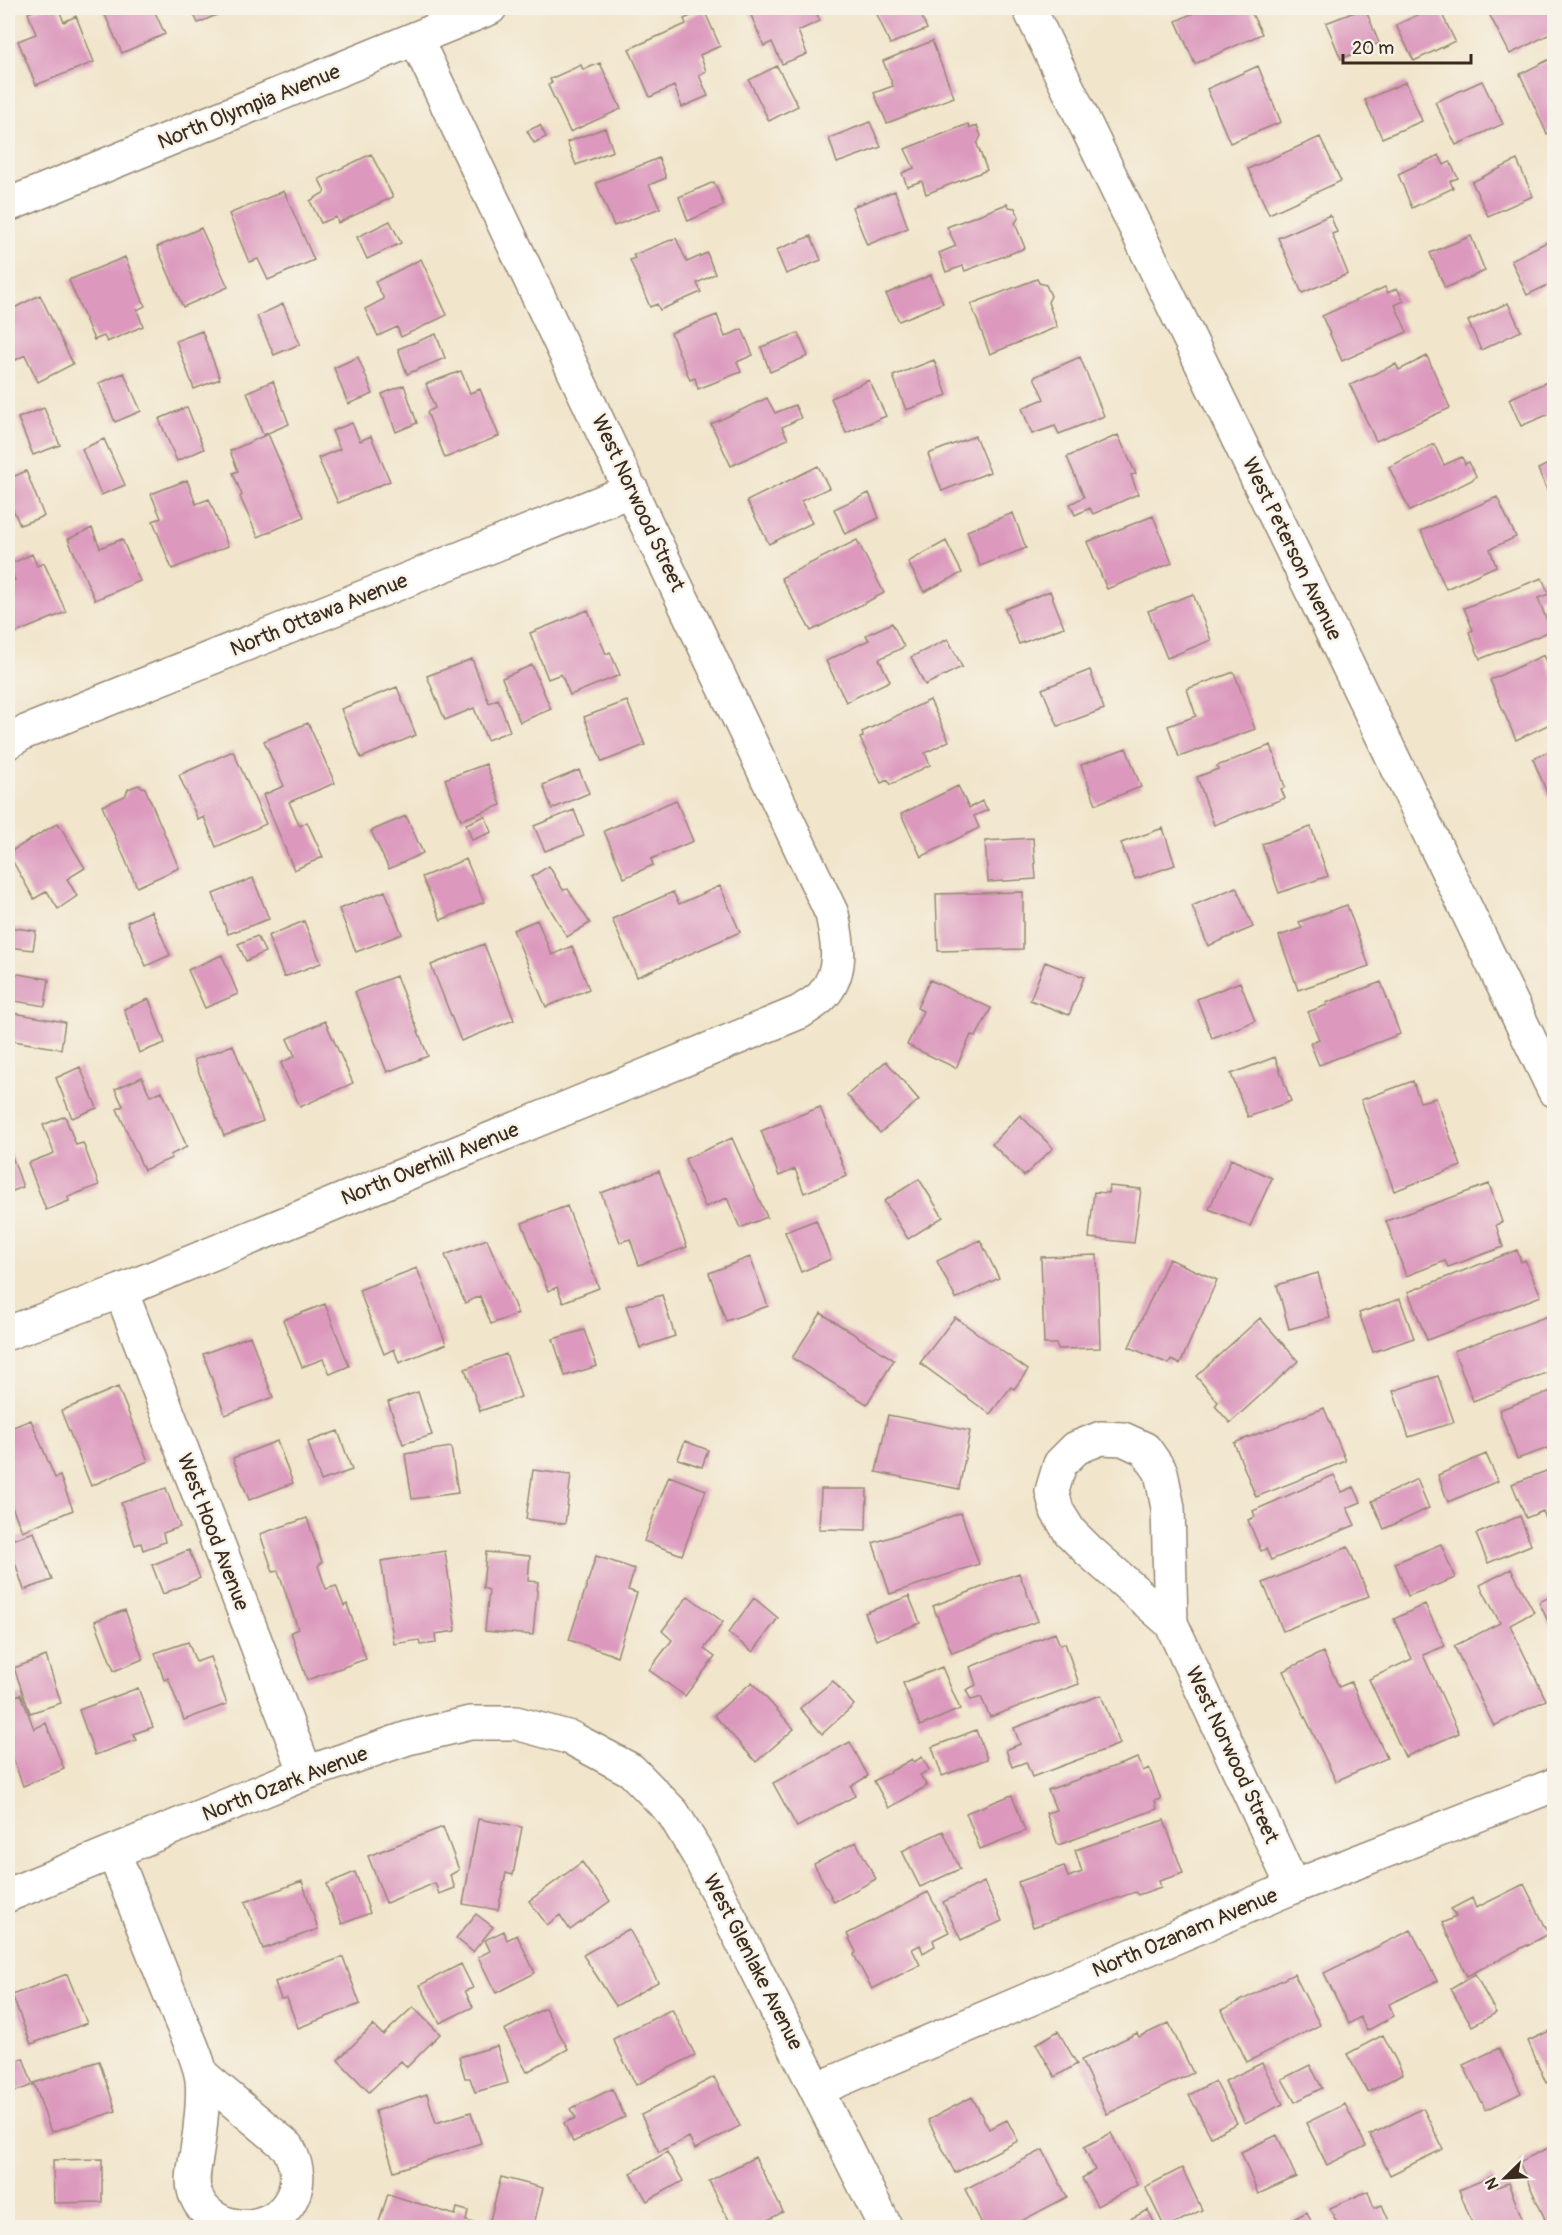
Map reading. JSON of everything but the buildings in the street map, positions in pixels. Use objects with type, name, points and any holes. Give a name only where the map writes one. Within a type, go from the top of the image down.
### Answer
[{"type":"street","name":"North Olympia Avenue","points":[[8,205],[490,8]]},
{"type":"street","name":"West Peterson Avenue","points":[[1029,8],[1552,1077]]},
{"type":"street","name":"West Norwood Street","points":[[416,39],[832,914],[839,948],[836,972]]},
{"type":"street","name":"North Ottawa Avenue","points":[[8,742],[23,733],[632,490]]},
{"type":"street","name":"North Overhill Avenue","points":[[8,1333],[121,1291],[800,1012],[823,995],[836,972]]},
{"type":"street","name":"West Hood Avenue","points":[[121,1291],[306,1773]]},
{"type":"street","name":"West Norwood Street","points":[[1171,1623],[1088,1550],[1070,1532],[1057,1511],[1052,1491],[1060,1464],[1076,1448],[1101,1438],[1123,1439],[1145,1449],[1161,1472],[1168,1508],[1171,1623],[1293,1887]]},
{"type":"street","name":"North Ozark Avenue","points":[[8,1895],[306,1773],[408,1737],[470,1723],[516,1723],[571,1738]]},
{"type":"street","name":"West Glenlake Avenue","points":[[571,1738],[631,1770],[673,1813],[699,1856],[886,2228]]},
{"type":"street","name":"North Ozanam Avenue","points":[[818,2089],[1293,1887],[1554,1785]]},
{"type":"street","points":[[114,1853],[202,2075]]}]
